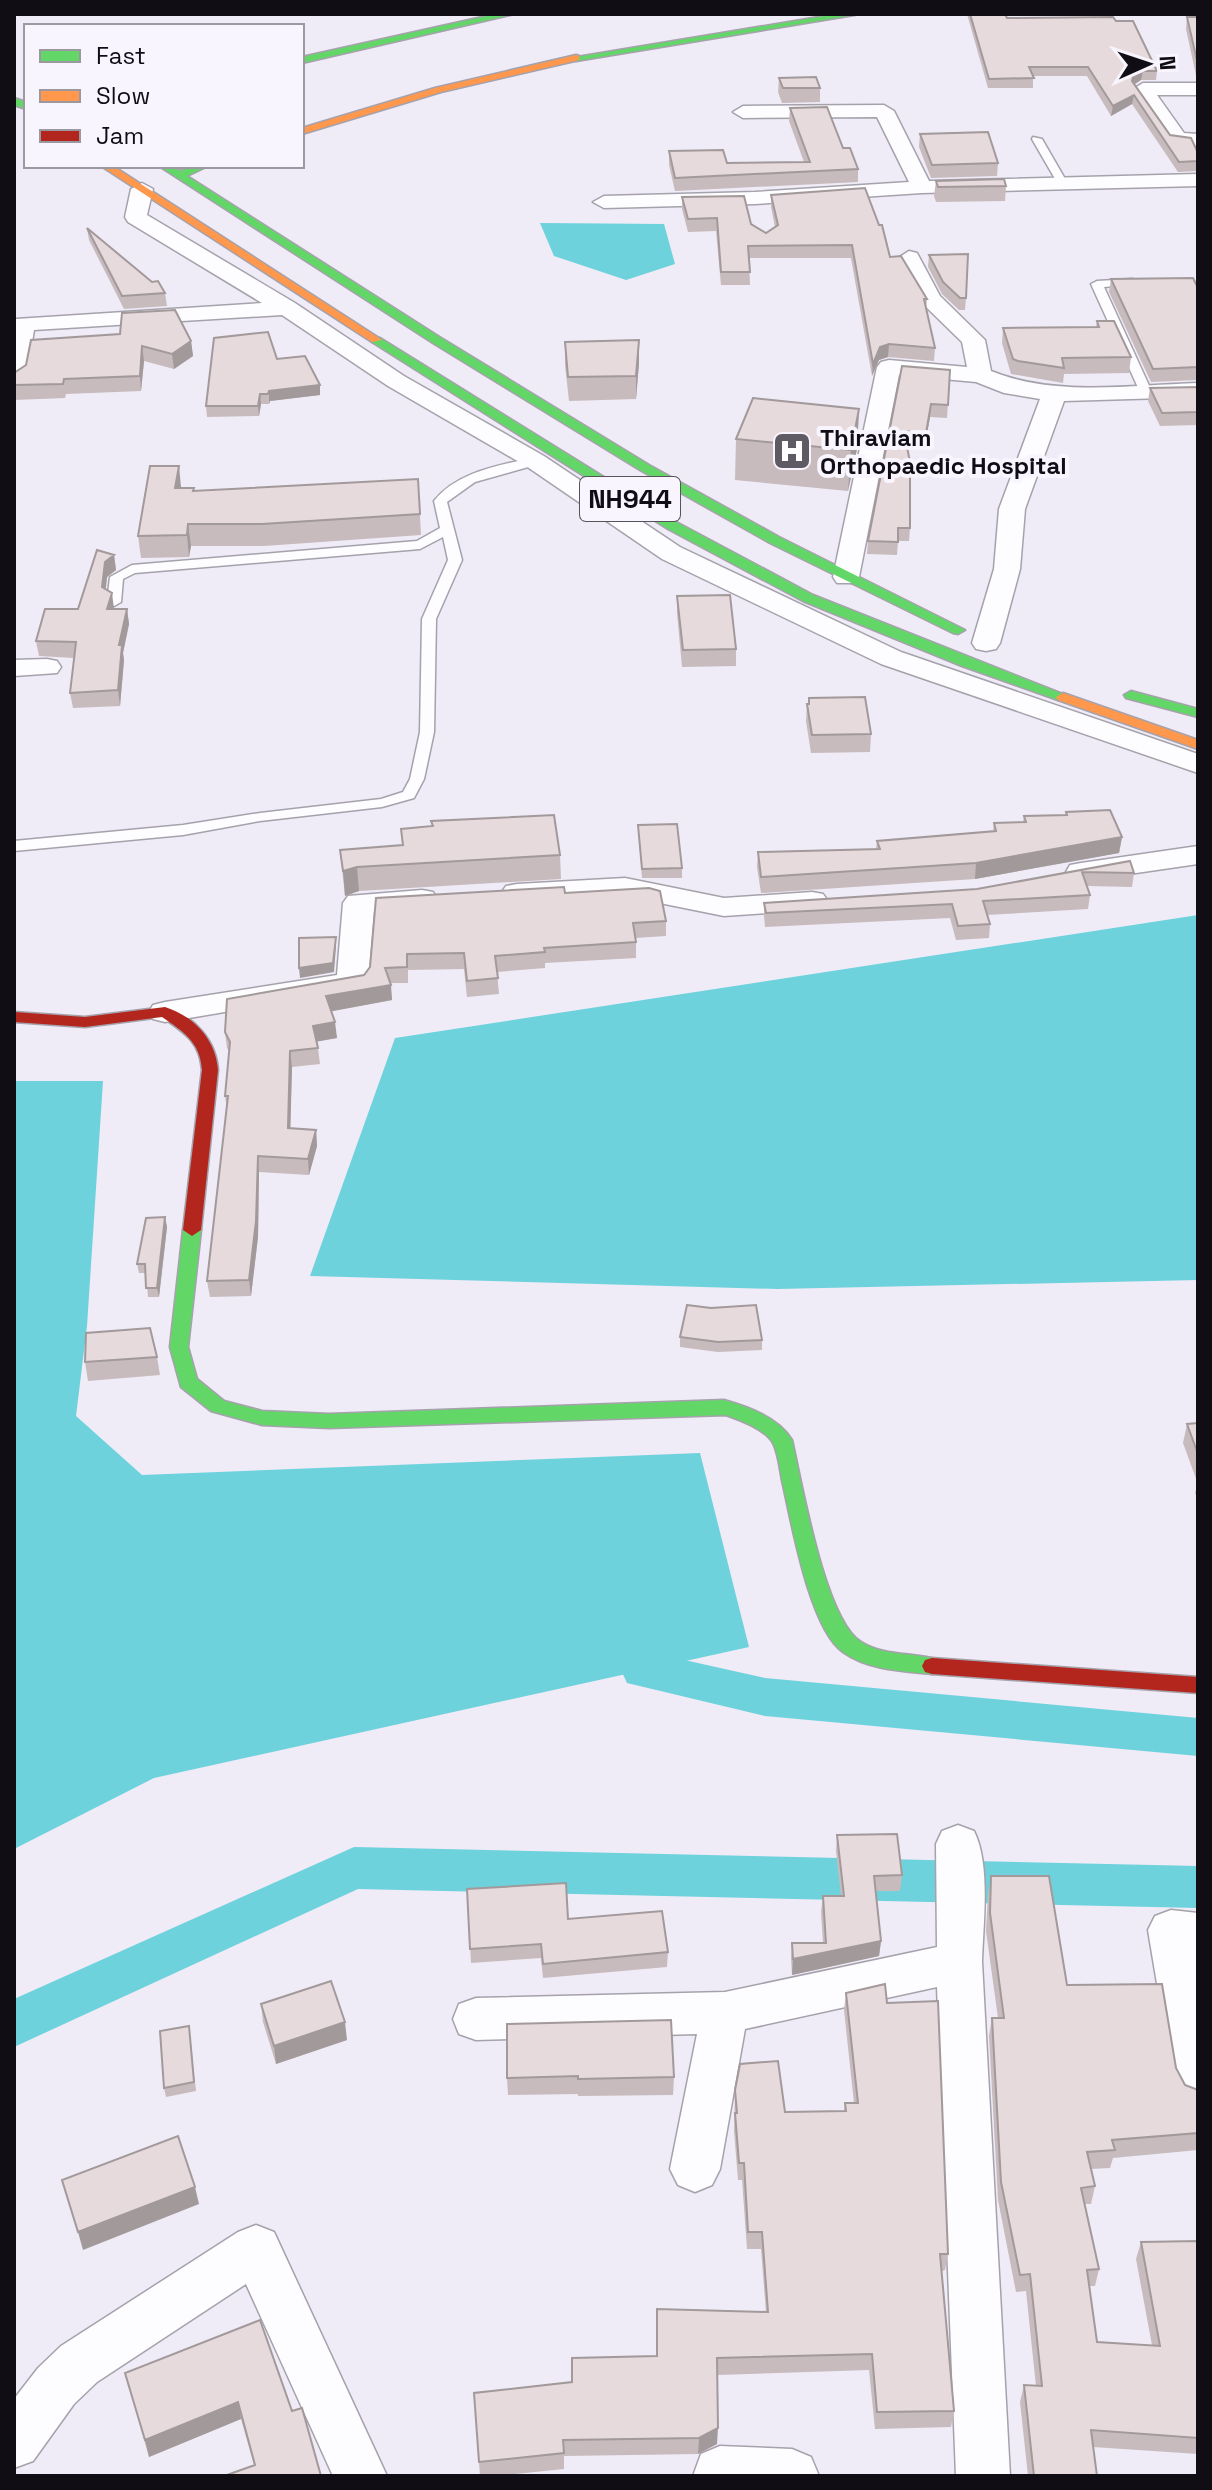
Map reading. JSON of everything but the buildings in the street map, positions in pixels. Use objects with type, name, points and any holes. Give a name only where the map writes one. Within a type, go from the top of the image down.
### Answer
[{"type":"main road","points":[[304,60],[509,14]]},
{"type":"main road","points":[[304,130],[359,111],[481,78],[635,46],[855,14]]},
{"type":"main road","name":"NH944","points":[[109,168],[471,402],[673,526],[808,598],[967,663],[1198,745]]},
{"type":"main road","name":"NH944","points":[[172,171],[514,388],[715,508],[846,577],[993,646]]},
{"type":"main road","points":[[1118,692],[1198,713]]},
{"type":"main road","points":[[14,1017],[85,1022],[165,1012],[191,1027],[209,1057],[179,1347],[188,1382],[218,1406],[262,1418],[329,1421],[724,1407],[750,1415],[770,1427],[782,1440],[821,1597],[842,1640],[872,1658],[936,1667],[1198,1685]]},
{"type":"street","points":[[1198,89],[1143,89],[1178,139],[1198,140]]},
{"type":"street","points":[[743,112],[884,111],[922,187]]},
{"type":"street","points":[[604,202],[755,198],[922,187],[1198,180]]},
{"type":"street","points":[[142,189],[136,217],[287,308],[396,381],[535,461],[671,553],[891,658],[1198,764]]},
{"type":"street","points":[[755,198],[761,221]]},
{"type":"street","points":[[909,258],[931,299],[973,340],[980,375]]},
{"type":"street","points":[[14,378],[24,324],[287,308]]},
{"type":"street","points":[[846,577],[889,367],[980,375],[1012,388],[1054,394],[1198,390]]},
{"type":"street","points":[[993,646],[1007,569],[1012,509],[1054,394]]},
{"type":"street","points":[[14,668],[47,667]]},
{"type":"street","points":[[1052,877],[1198,855]]},
{"type":"street","points":[[165,1012],[352,982],[359,903],[625,887],[724,907],[834,900]]},
{"type":"street","points":[[958,1844],[961,1898],[959,1962],[983,2476]]},
{"type":"street","points":[[1198,1933],[1171,1930],[1198,2085]]},
{"type":"street","points":[[476,2019],[725,2013],[959,1962]]},
{"type":"street","points":[[695,2169],[725,2013]]},
{"type":"street","points":[[14,2442],[56,2386],[79,2364],[256,2249],[360,2476]]},
{"type":"street","points":[[720,2476],[720,2473],[792,2476]]},
{"type":"lane","points":[[1037,139],[1063,184]]},
{"type":"lane","points":[[1142,281],[1097,284],[1146,392]]},
{"type":"lane","points":[[14,846],[170,832],[260,817],[382,803],[409,795],[417,779],[427,732],[429,619],[455,560],[440,501],[448,490],[464,481],[535,461]]},
{"type":"lane","points":[[114,602],[117,577],[132,569],[420,545],[447,529]]},
{"type":"water","points":[[540,223],[664,224],[675,264],[626,280],[554,256]]},
{"type":"water","points":[[1198,915],[1198,1280],[777,1289],[310,1276],[395,1038]]},
{"type":"water","points":[[14,1081],[103,1081],[87,1326],[76,1416],[142,1475],[700,1453],[749,1647],[154,1778],[14,1849]]},
{"type":"waterway","points":[[644,1670],[765,1697],[1198,1737]]},
{"type":"waterway","points":[[14,2024],[354,1868],[1198,1887]]},
{"type":"traffic: fast","points":[[304,60],[509,14]]},
{"type":"traffic: fast","points":[[576,58],[855,14]]},
{"type":"traffic: fast","points":[[14,101],[24,105]]},
{"type":"traffic: fast","points":[[167,168],[437,341],[645,468],[775,540],[958,630]]},
{"type":"traffic: fast","points":[[180,175],[198,168]]},
{"type":"traffic: fast","points":[[376,340],[673,526],[808,598],[967,663],[1063,697]]},
{"type":"traffic: fast","points":[[1131,695],[1198,713]]},
{"type":"traffic: fast","points":[[192,1230],[179,1347],[188,1382],[218,1406],[262,1418],[329,1421],[724,1407],[748,1416],[782,1440],[816,1578],[825,1606],[844,1641],[874,1657],[932,1666]]},
{"type":"traffic: slow","points":[[304,130],[438,90],[576,58]]},
{"type":"traffic: slow","points":[[109,168],[376,340]]},
{"type":"traffic: slow","points":[[1063,697],[1198,745]]},
{"type":"traffic: jam","points":[[14,1017],[85,1022],[165,1012],[196,1032],[209,1057],[210,1070],[192,1230]]},
{"type":"traffic: jam","points":[[932,1666],[1198,1685]]},
{"type":"place","name":"Thiraviam Orthopaedic Hospital","points":[[792,451]]}]
